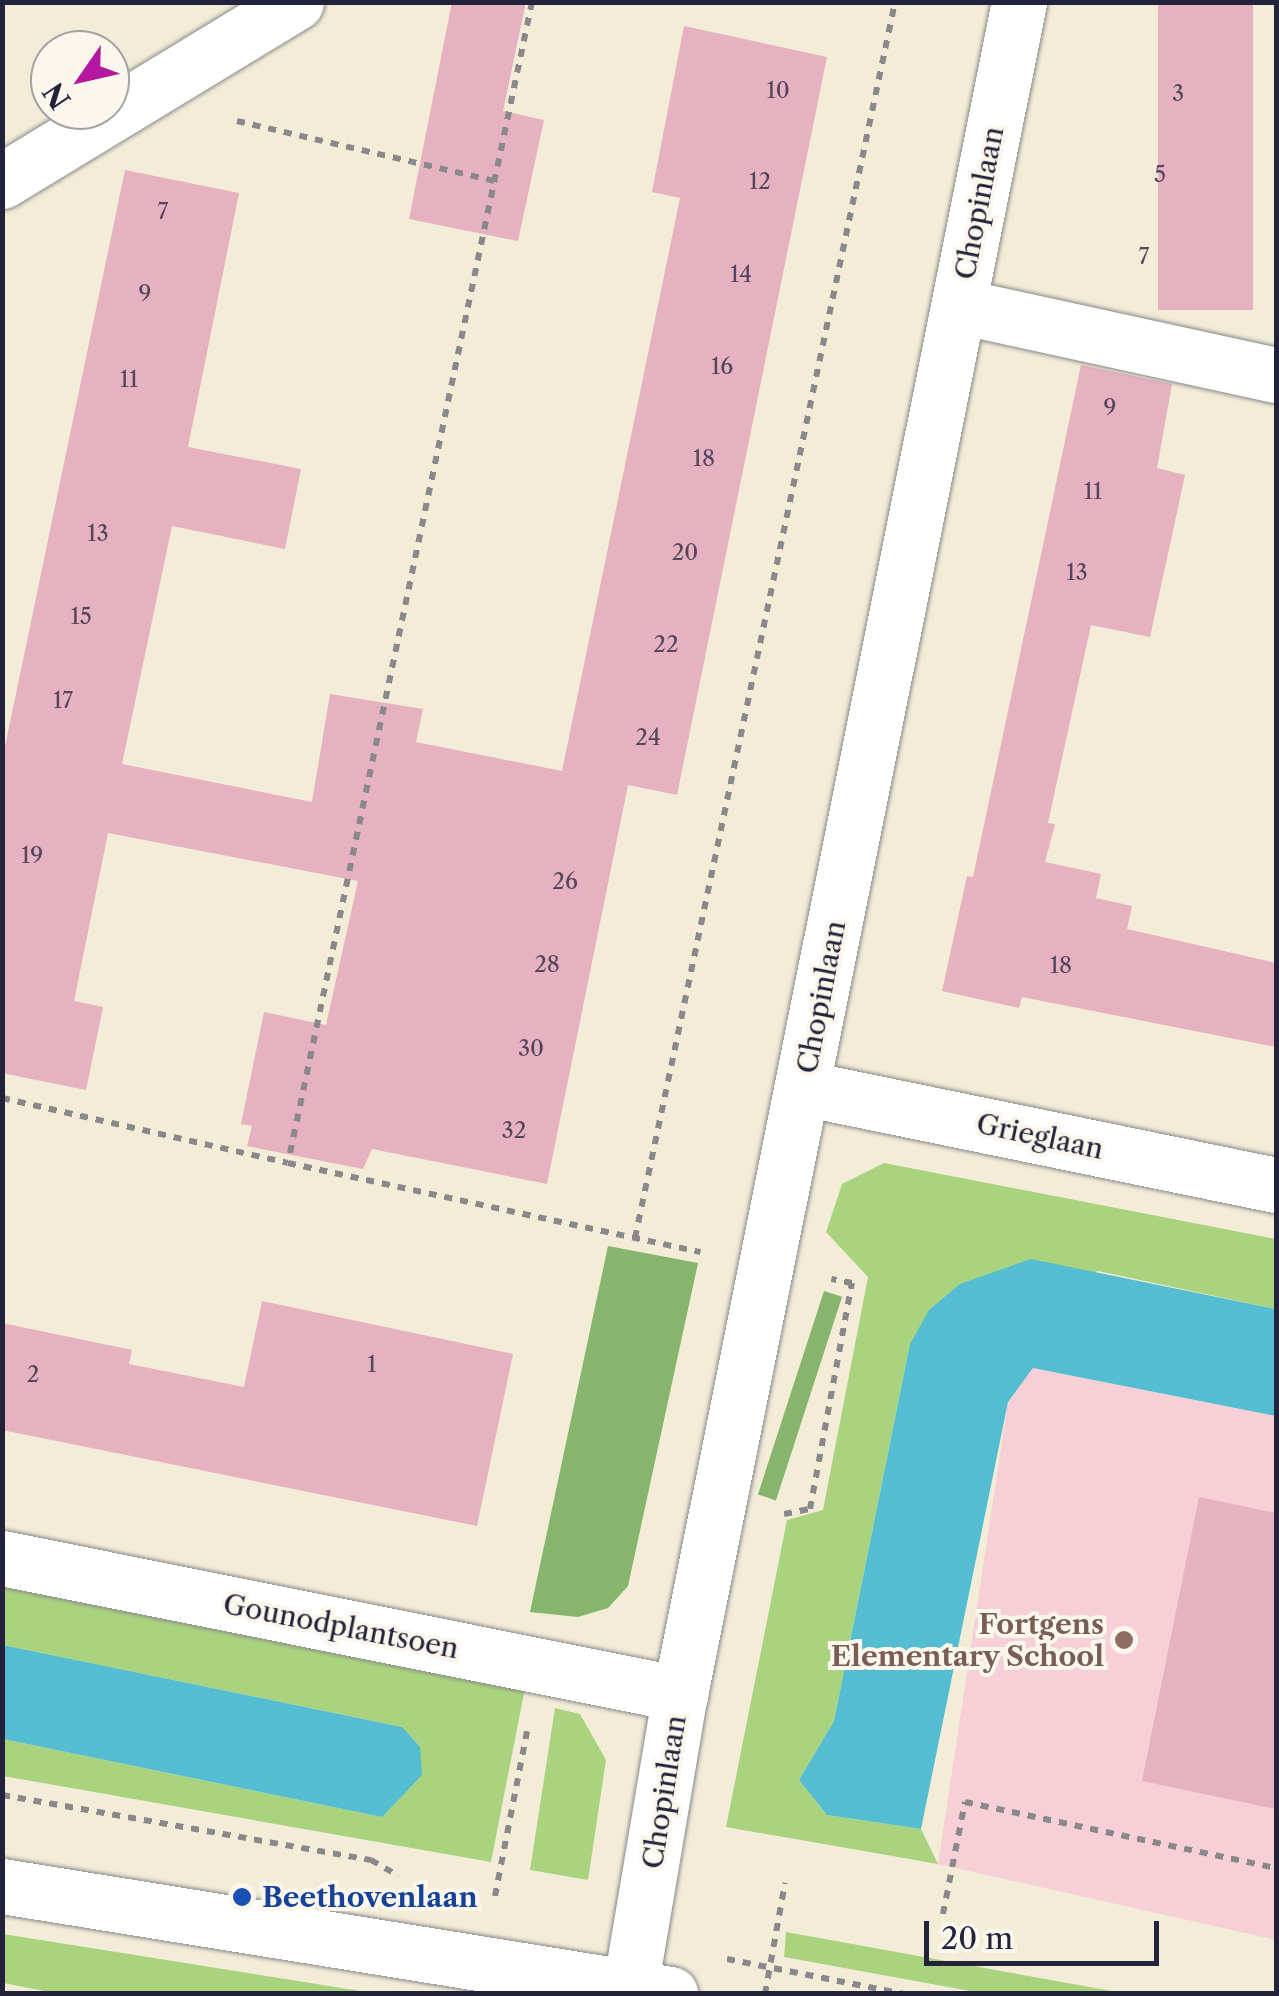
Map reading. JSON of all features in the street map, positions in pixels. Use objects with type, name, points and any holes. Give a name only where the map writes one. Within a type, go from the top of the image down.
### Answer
[{"type":"street","points":[[2,182],[296,2]]},
{"type":"street","name":"Chopinlaan","points":[[642,1978],[680,1694],[1020,2]]},
{"type":"street","points":[[959,306],[1276,375]]},
{"type":"street","name":"Grieglaan","points":[[803,1088],[1276,1185]]},
{"type":"street","name":"Gounodplantsoen","points":[[2,1558],[680,1694]]},
{"type":"street","points":[[2,1886],[477,1961],[642,1978]]},
{"type":"path","points":[[288,1163],[532,2]]},
{"type":"path","points":[[2,1098],[635,1238],[895,2]]},
{"type":"path","points":[[139,99],[494,181]]},
{"type":"path","points":[[477,1961],[540,1666]]},
{"type":"path","points":[[943,1914],[965,1802],[1276,1868]]},
{"type":"path","points":[[765,1994],[784,1883]]},
{"type":"path","points":[[642,1978],[770,1967],[903,1994]]},
{"type":"shaded area","name":"Fortgens Elementary School","points":[[1033,1368],[1276,1416],[1276,1940],[938,1864],[1008,1402]]},
{"type":"green space","points":[[884,1163],[1276,1239],[1276,1309],[1098,1271],[910,1344],[834,1721],[799,1780],[827,1815],[921,1829],[938,1864],[726,1827],[787,1520],[823,1510],[868,1277],[826,1232],[842,1184]]},
{"type":"green space","points":[[608,1246],[698,1263],[628,1586],[608,1608],[578,1617],[530,1612]]},
{"type":"green space","points":[[824,1291],[842,1297],[776,1500],[758,1495]]},
{"type":"green space","points":[[2,1585],[525,1688],[491,1862],[3,1776],[3,1739],[382,1817],[402,1727],[3,1645]]},
{"type":"green space","points":[[555,1708],[580,1714],[606,1760],[588,1880],[530,1870]]},
{"type":"green space","points":[[786,1932],[1123,1993],[981,1993],[784,1957]]},
{"type":"green space","points":[[2,1934],[373,1993],[55,1993],[3,1983]]},
{"type":"water","points":[[1031,1259],[1276,1309],[1276,1416],[1033,1368],[1008,1402],[921,1829],[827,1815],[799,1780],[834,1721],[910,1344],[929,1310],[960,1284]]},
{"type":"water","points":[[3,1645],[402,1727],[420,1747],[422,1775],[382,1817],[3,1739]]},
{"type":"building","points":[[452,2],[526,2],[503,111],[544,120],[518,241],[409,219]]},
{"type":"building","points":[[1158,2],[1253,2],[1253,310],[1158,310]]},
{"type":"building","points":[[684,26],[827,57],[677,795],[628,785],[547,1184],[372,1149],[363,1169],[247,1146],[252,1126],[241,1124],[264,1012],[326,1025],[358,881],[108,833],[74,1001],[103,1007],[86,1090],[2,1073],[2,761],[125,170],[239,193],[188,447],[301,469],[285,549],[172,526],[122,764],[312,802],[330,694],[423,709],[416,742],[562,771],[680,198],[652,192]]},
{"type":"building","points":[[1081,365],[1172,384],[1157,468],[1185,475],[1150,637],[1091,625],[1048,823],[1055,824],[1045,862],[1101,874],[1096,898],[1132,906],[1127,929],[1276,963],[1276,1047],[1022,997],[1019,1008],[942,991],[967,876],[973,877]]},
{"type":"building","points":[[262,1301],[513,1354],[477,1526],[2,1430],[2,1323],[132,1350],[129,1364],[244,1387]]},
{"type":"building","points":[[1199,1497],[1276,1513],[1276,1809],[1142,1781]]},
{"type":"place","name":"Fortgens Elementary School","points":[[1124,1640]]},
{"type":"place","name":"Beethovenlaan","points":[[242,1897]]}]
